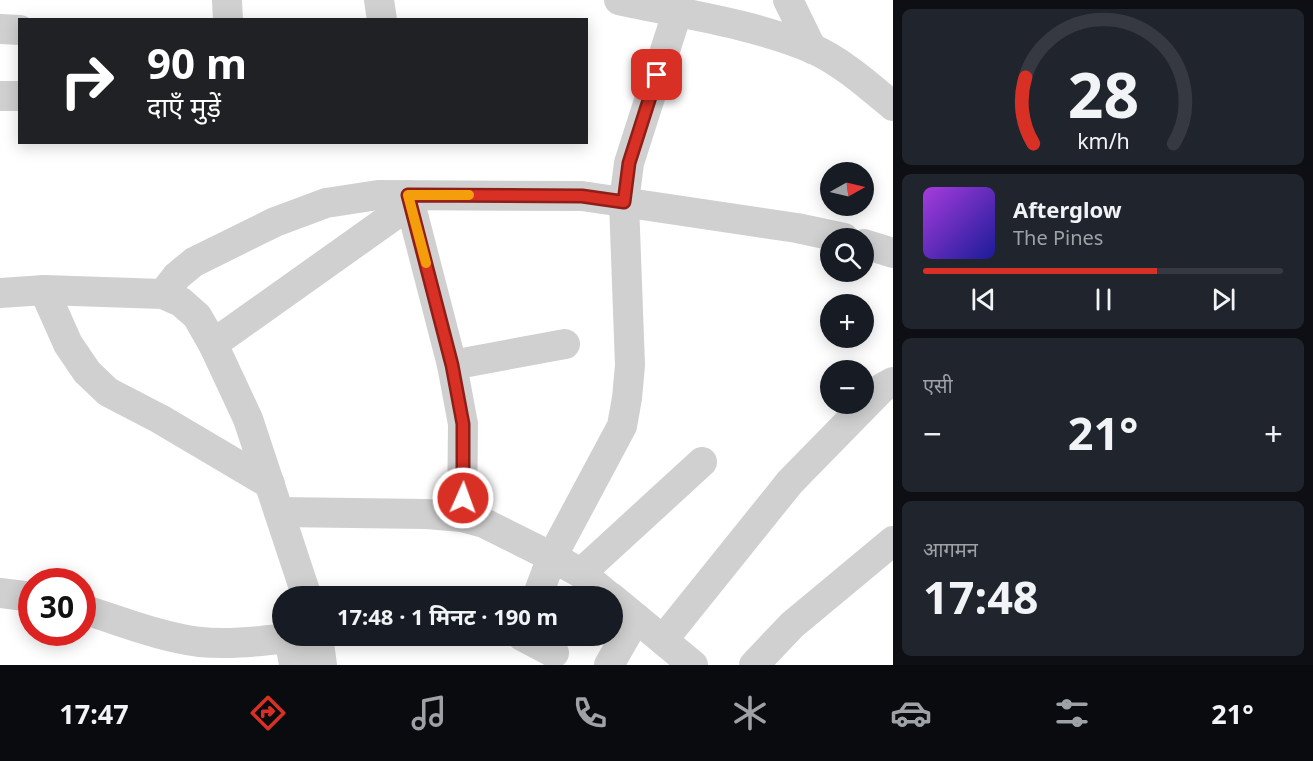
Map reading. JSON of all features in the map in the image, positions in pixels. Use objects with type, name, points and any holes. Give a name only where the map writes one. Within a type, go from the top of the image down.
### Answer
[{"type":"street","points":[[226,0],[228,18]]},
{"type":"street","points":[[379,0],[382,18]]},
{"type":"street","points":[[619,0],[755,30],[812,49],[861,78],[893,106]]},
{"type":"street","points":[[788,0],[812,49]]},
{"type":"street","points":[[541,586],[552,557],[622,426],[630,365],[624,202],[629,163],[677,13]]},
{"type":"street","points":[[0,29],[18,30]]},
{"type":"street","points":[[0,96],[18,96]]},
{"type":"street","points":[[163,294],[177,276],[194,262],[275,222],[326,203],[378,195],[409,199],[582,196],[820,233]]},
{"type":"street","points":[[213,344],[409,199]]},
{"type":"street","points":[[409,199],[452,365],[463,424],[462,517]]},
{"type":"street","points":[[874,247],[893,253]]},
{"type":"street","points":[[44,290],[68,344],[87,372],[108,392],[160,419],[270,484]]},
{"type":"street","points":[[0,293],[44,290],[163,294],[181,302],[197,316],[248,418],[303,586]]},
{"type":"street","points":[[452,365],[565,344]]},
{"type":"street","points":[[663,640],[790,482],[882,388],[893,382]]},
{"type":"street","points":[[581,573],[702,462]]},
{"type":"street","points":[[279,512],[428,514],[462,517],[484,523],[552,557],[581,573],[597,586]]},
{"type":"street","points":[[754,665],[792,625],[893,541]]},
{"type":"street","points":[[289,586],[290,546]]},
{"type":"street","points":[[0,593],[18,595]]},
{"type":"street","points":[[623,608],[693,665]]},
{"type":"street","points":[[96,613],[173,637],[200,642],[272,644]]},
{"type":"street","points":[[609,665],[636,618]]},
{"type":"street","points":[[299,646],[322,665]]},
{"type":"street","points":[[541,646],[554,653]]},
{"type":"slow traffic","points":[[426,263],[408,195],[469,195]]},
{"type":"route","points":[[463,498],[463,424],[452,365],[408,195],[582,196],[624,202],[629,163],[657,75]]}]
